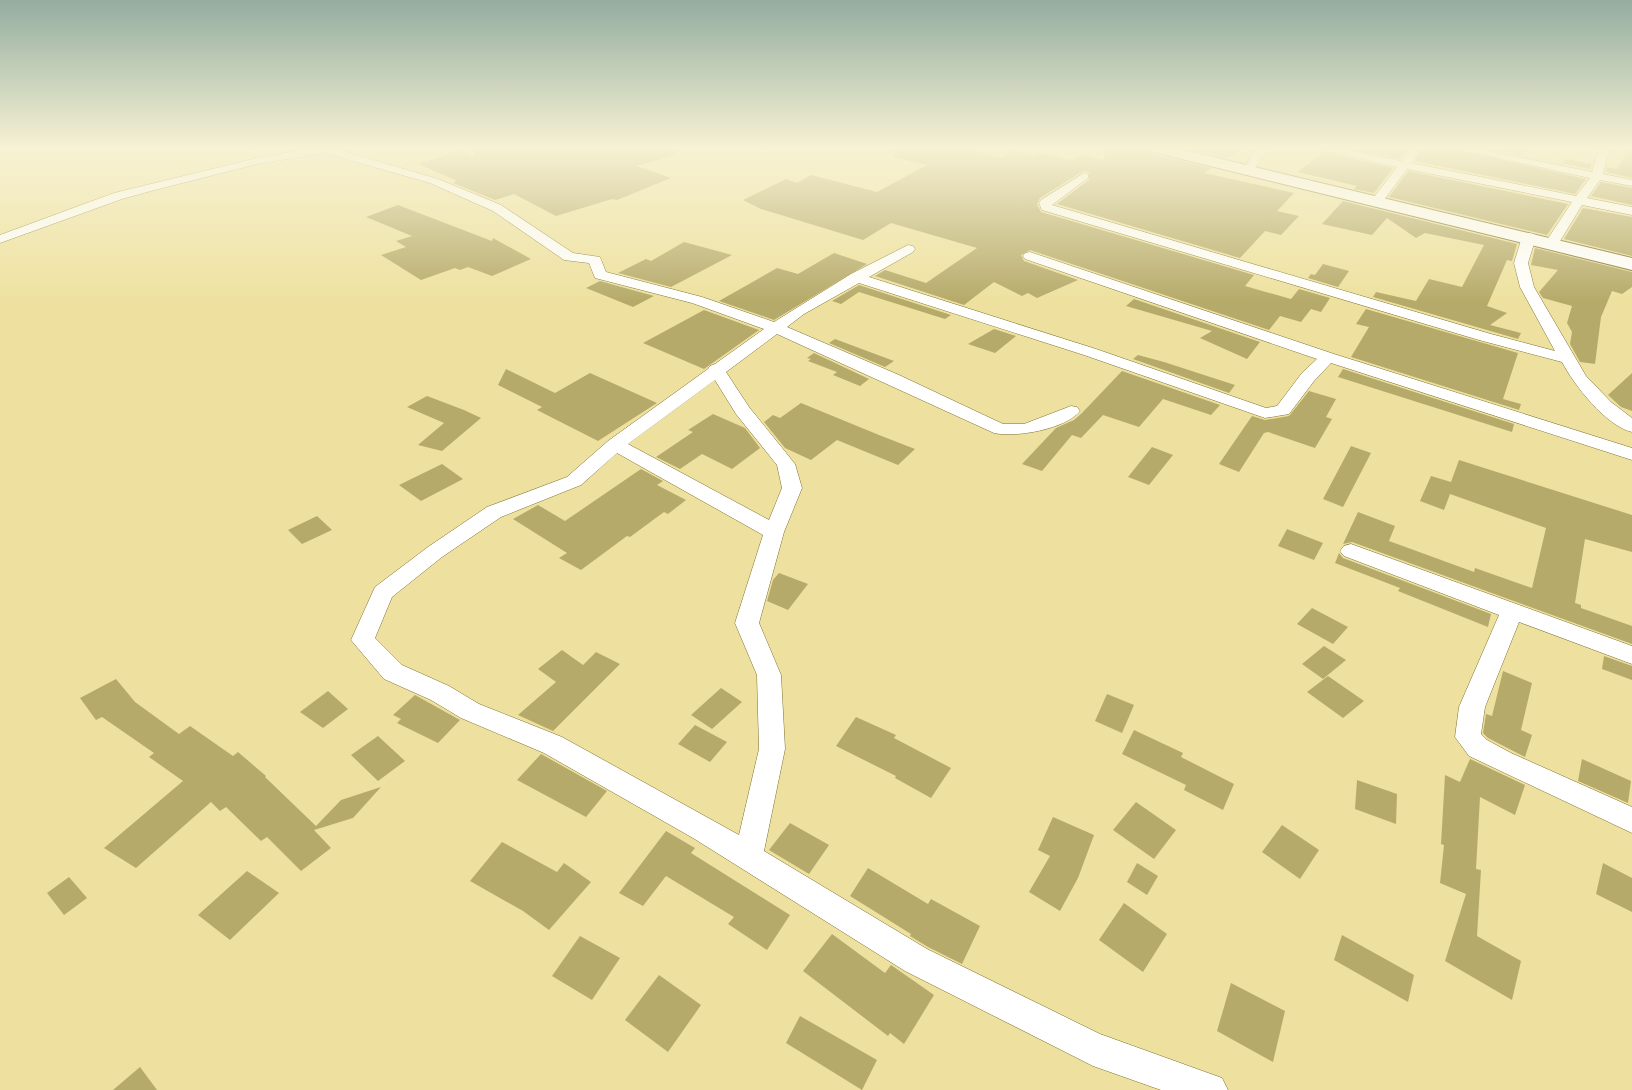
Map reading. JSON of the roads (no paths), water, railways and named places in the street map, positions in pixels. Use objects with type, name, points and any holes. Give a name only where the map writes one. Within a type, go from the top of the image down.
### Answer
[{"type":"main road","points":[[1372,200],[1632,264]]},
{"type":"street","points":[[0,239],[112,200]]},
{"type":"street","points":[[478,200],[497,208],[569,257],[595,260],[600,275],[626,285],[698,300],[773,328],[957,408],[976,420],[1008,432],[1039,427],[1071,411]]},
{"type":"street","points":[[1050,200],[1045,203],[1046,207],[1485,337],[1569,359]]},
{"type":"street","points":[[1552,243],[1579,200],[1632,211]]},
{"type":"street","points":[[1529,237],[1521,263],[1527,287],[1579,378],[1605,405],[1632,427]]},
{"type":"street","points":[[908,249],[856,277],[773,328],[615,445],[574,482],[494,512],[435,552],[383,593],[363,640],[393,672],[440,693],[470,711],[553,745],[748,857],[915,960],[1093,1049],[1210,1090]]},
{"type":"street","points":[[1030,256],[1328,357],[1632,454]]},
{"type":"street","points":[[856,277],[1090,352],[1265,413],[1283,410],[1308,377],[1328,357]]},
{"type":"street","points":[[716,369],[742,410],[786,464],[792,488],[774,532],[747,623],[769,675],[772,749],[748,857]]},
{"type":"street","points":[[615,445],[774,532]]},
{"type":"street","points":[[1351,551],[1632,655]]},
{"type":"street","points":[[1512,610],[1472,707],[1468,737],[1478,748],[1502,761],[1632,820]]}]
